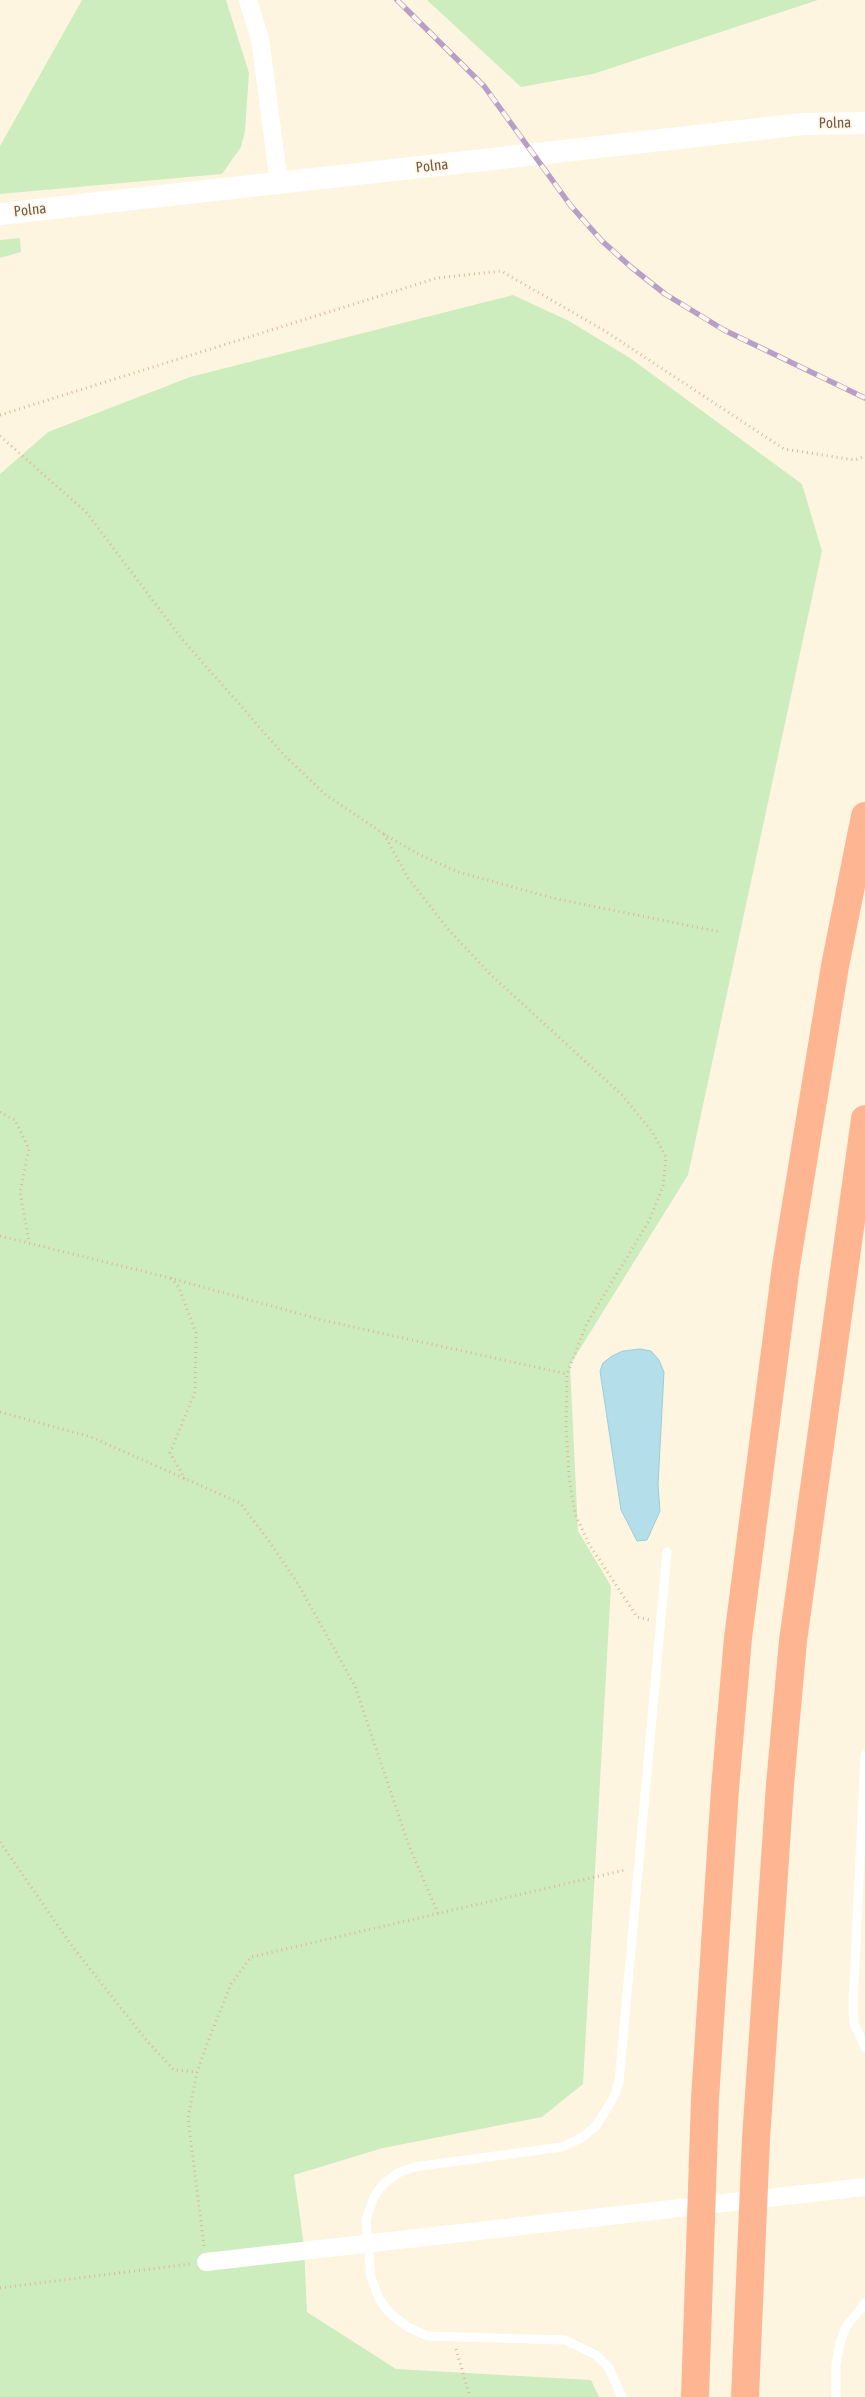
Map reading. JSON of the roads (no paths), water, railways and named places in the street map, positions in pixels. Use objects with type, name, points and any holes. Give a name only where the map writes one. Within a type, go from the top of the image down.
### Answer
[{"type":"highway","points":[[695,2397],[705,2099],[725,1789],[738,1638],[786,1266],[835,966],[865,816]]},
{"type":"highway","points":[[745,2397],[756,2139],[780,1785],[793,1641],[865,1119]]},
{"type":"street","points":[[248,0],[260,39],[279,183]]},
{"type":"street","name":"Polna","points":[[0,214],[804,124],[865,123]]},
{"type":"street","points":[[206,2262],[368,2245],[790,2194],[865,2187]]},
{"type":"lane","points":[[622,2397],[609,2368],[596,2355],[565,2340],[426,2336],[406,2326],[388,2311],[379,2299],[372,2277],[366,2220],[374,2197],[383,2184],[398,2173],[414,2166],[562,2147],[588,2132],[607,2111],[619,2082],[667,1552]]},
{"type":"lane","points":[[865,1755],[853,2004],[854,2023],[865,2048]]},
{"type":"lane","points":[[836,2397],[836,2365],[840,2343],[846,2327],[865,2303]]},
{"type":"water","points":[[640,1349],[651,1351],[659,1360],[664,1372],[658,1485],[660,1511],[647,1540],[637,1541],[621,1510],[600,1371],[603,1363],[612,1356],[623,1351]]},
{"type":"railway","points":[[397,0],[484,86],[571,206],[602,241],[631,267],[665,294],[724,330],[865,398]]}]
